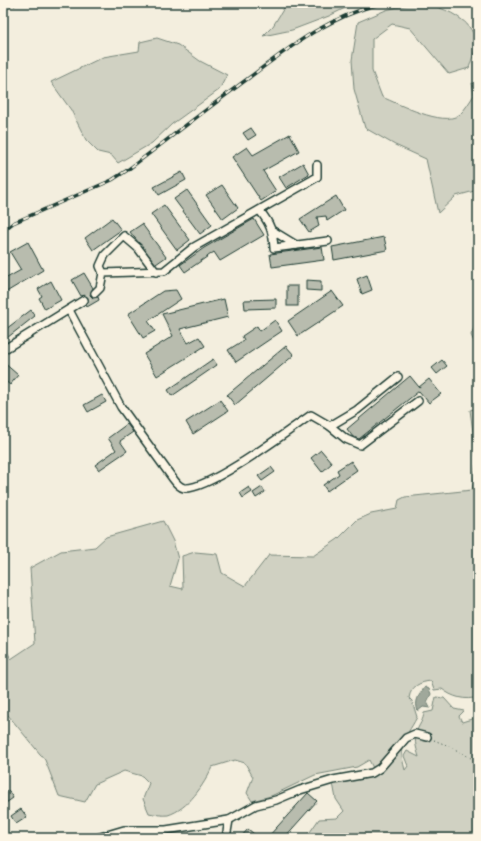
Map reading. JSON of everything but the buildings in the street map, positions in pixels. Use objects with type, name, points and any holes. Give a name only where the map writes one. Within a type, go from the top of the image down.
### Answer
[{"type":"street","points":[[103,273],[164,271],[194,247],[248,216],[260,211],[312,180],[317,176],[317,165]]},
{"type":"street","points":[[260,211],[268,221],[273,231],[274,248],[328,241]]},
{"type":"street","points":[[273,231],[296,245]]},
{"type":"street","points":[[96,293],[100,288],[103,273],[100,266],[105,255],[124,236],[138,248],[156,272]]},
{"type":"street","points":[[3,350],[84,300]]},
{"type":"street","points":[[69,310],[121,407],[171,476],[179,486],[184,488],[208,482],[311,415],[330,426],[346,439],[360,445],[418,401]]},
{"type":"street","points":[[330,426],[357,410],[398,377]]},
{"type":"street","points":[[97,838],[124,830],[166,830],[218,823],[229,820],[256,805],[276,800],[300,790],[333,780],[372,773],[380,768],[406,738],[415,734],[427,737]]},
{"type":"street","points":[[226,837],[229,820]]},
{"type":"street","points":[[218,823],[226,837]]},
{"type":"path","points":[[3,10],[22,3]]},
{"type":"path","points":[[427,737],[451,747],[478,762]]},
{"type":"shaded area","points":[[287,3],[355,3],[329,16],[292,30],[263,36],[273,26]]},
{"type":"shaded area","points":[[414,3],[433,6],[452,13],[467,24],[478,40],[469,68],[449,74],[410,28],[392,24],[372,39],[372,71],[382,97],[421,113],[443,118],[452,118],[461,113],[474,95],[472,83],[478,85],[478,190],[456,196],[438,213],[426,159],[395,145],[365,128],[354,89],[352,60],[358,22],[386,10]]},
{"type":"shaded area","points":[[157,38],[178,45],[200,61],[227,75],[219,90],[172,124],[152,143],[118,163],[111,155],[98,152],[86,140],[71,110],[51,82],[103,57],[139,51],[140,42]]},
{"type":"shaded area","points":[[478,319],[478,351],[471,335]]},
{"type":"shaded area","points":[[478,408],[478,697],[468,699],[454,696],[442,689],[434,690],[431,681],[423,682],[417,685],[412,690],[409,698],[412,701],[417,717],[405,737],[402,753],[405,770],[408,766],[404,756],[407,751],[419,757],[416,732],[424,713],[433,711],[436,697],[444,698],[454,709],[464,711],[459,716],[462,722],[478,717],[478,838],[303,838],[310,832],[319,819],[337,818],[344,811],[336,799],[333,783],[362,777],[373,768],[369,760],[357,767],[315,775],[271,796],[252,801],[247,793],[253,777],[245,763],[235,760],[212,767],[200,789],[189,802],[182,808],[168,815],[149,813],[143,799],[149,783],[142,776],[124,771],[95,784],[85,802],[59,796],[45,760],[3,709],[3,680],[6,678],[3,674],[3,644],[11,659],[35,643],[30,568],[61,551],[95,547],[106,537],[163,521],[173,541],[178,559],[170,586],[183,589],[182,556],[195,552],[217,554],[222,573],[245,586],[269,555],[313,556],[338,539],[357,520],[371,514],[397,509],[399,500],[405,497],[472,490],[477,461],[470,410]]},
{"type":"shaded area","points":[[425,687],[429,689],[431,694],[427,702],[430,708],[423,707],[418,711],[417,701],[419,695]]},
{"type":"tunnel","points":[[84,300],[95,293]]},
{"type":"railway","points":[[3,231],[13,223],[112,180],[281,54],[312,33],[344,16],[382,3]]}]
